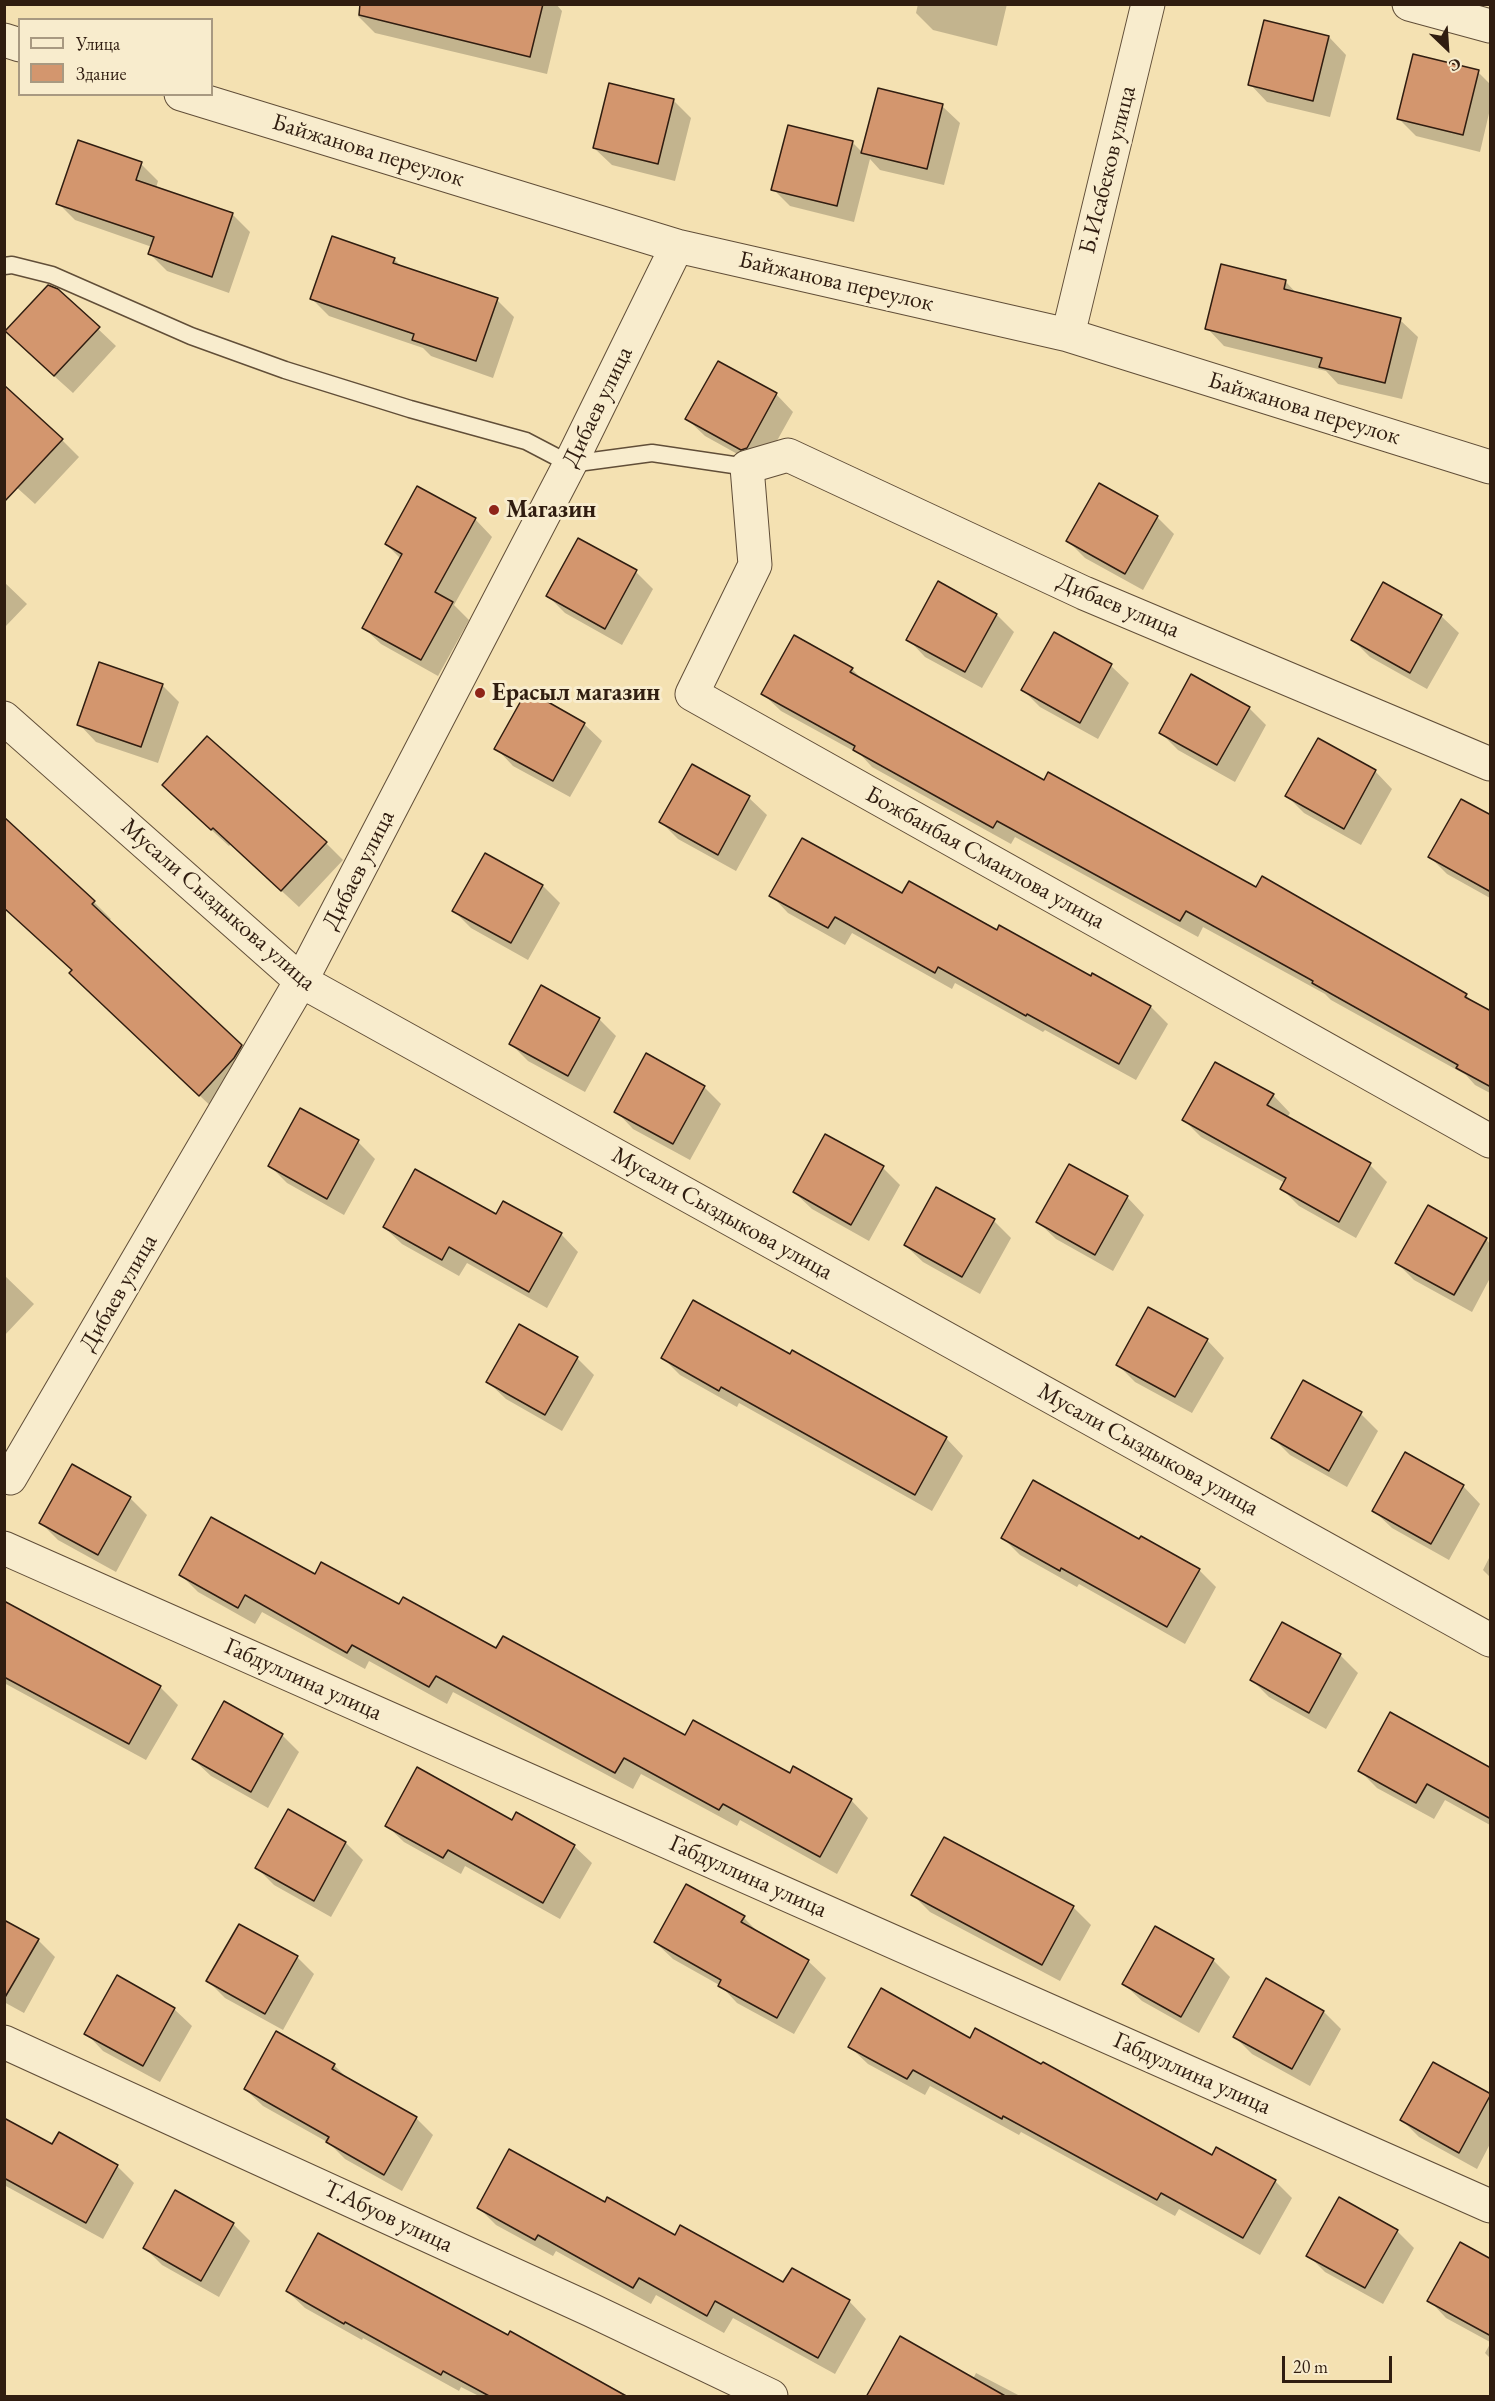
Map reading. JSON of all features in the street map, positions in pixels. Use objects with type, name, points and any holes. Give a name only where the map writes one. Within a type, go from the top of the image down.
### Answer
[{"type":"street","name":"Б.Исабеков улица","points":[[1068,335],[1148,4]]},
{"type":"street","points":[[1409,4],[1491,26]]},
{"type":"street","name":"Байжанова переулок","points":[[189,96],[677,246],[1068,335],[1491,467]]},
{"type":"street","name":"Дибаев улица","points":[[6,1479],[301,981],[570,464],[677,246]]},
{"type":"street","name":"Дибаев улица","points":[[747,467],[788,455],[1084,593],[1491,764]]},
{"type":"street","name":"Божбанбая Смаилова улица","points":[[747,467],[755,565],[692,694],[1491,1141]]},
{"type":"street","name":"Мусали Сыздыкова улица","points":[[4,718],[301,981],[1491,1640]]},
{"type":"street","name":"Габдуллина улица","points":[[4,1548],[1491,2206]]},
{"type":"street","name":"Т.Абуов улица","points":[[4,2042],[591,2310],[771,2397]]},
{"type":"lane","points":[[4,266],[12,265],[52,275],[212,343],[285,370],[410,410],[526,441],[570,464],[652,453],[747,467]]},
{"type":"building","points":[[360,4],[543,4],[530,57],[359,15]]},
{"type":"building","points":[[1264,20],[1329,36],[1313,101],[1248,85]]},
{"type":"building","points":[[1413,54],[1479,70],[1463,135],[1397,119]]},
{"type":"building","points":[[609,83],[674,99],[658,164],[593,148]]},
{"type":"building","points":[[878,88],[943,104],[927,169],[861,153]]},
{"type":"building","points":[[788,125],[853,141],[837,206],[771,190]]},
{"type":"building","points":[[78,140],[142,162],[136,180],[233,213],[212,277],[148,254],[154,237],[56,204]]},
{"type":"building","points":[[332,236],[395,258],[393,263],[498,298],[476,361],[412,340],[414,334],[310,299]]},
{"type":"building","points":[[1221,264],[1286,280],[1284,289],[1401,318],[1385,383],[1319,367],[1322,358],[1205,329]]},
{"type":"building","points":[[48,285],[58,289],[100,327],[54,376],[5,331]]},
{"type":"building","points":[[718,361],[777,393],[747,448],[741,450],[685,419]]},
{"type":"building","points":[[4,385],[63,439],[4,502]]},
{"type":"building","points":[[1099,483],[1158,516],[1125,574],[1066,541]]},
{"type":"building","points":[[417,486],[476,518],[435,592],[453,602],[421,660],[362,628],[402,554],[385,544]]},
{"type":"building","points":[[578,538],[637,570],[605,629],[546,596]]},
{"type":"building","points":[[938,581],[997,614],[965,672],[906,640]]},
{"type":"building","points":[[1383,582],[1442,615],[1410,673],[1351,640]]},
{"type":"building","points":[[1054,632],[1112,664],[1080,723],[1021,690]]},
{"type":"building","points":[[794,635],[853,668],[850,672],[1044,780],[1048,772],[1256,887],[1262,876],[1467,994],[1465,997],[1491,1011],[1491,1087],[1456,1068],[1458,1065],[1312,983],[1313,981],[1186,911],[1180,921],[997,821],[993,828],[853,750],[855,746],[761,694]]},
{"type":"building","points":[[99,662],[163,684],[141,747],[77,725]]},
{"type":"building","points":[[1191,674],[1250,707],[1217,765],[1159,733]]},
{"type":"building","points":[[527,690],[585,723],[553,781],[494,749]]},
{"type":"building","points":[[207,736],[327,842],[281,891],[213,828],[211,830],[162,785]]},
{"type":"building","points":[[1318,738],[1376,770],[1344,829],[1285,796]]},
{"type":"building","points":[[692,764],[750,796],[718,855],[659,822]]},
{"type":"building","points":[[1461,799],[1491,815],[1491,892],[1428,857]]},
{"type":"building","points":[[4,817],[95,901],[92,904],[242,1045],[234,1058],[199,1096],[69,973],[72,970],[4,908]]},
{"type":"building","points":[[802,838],[902,893],[909,881],[997,930],[999,925],[1151,1006],[1119,1064],[938,967],[935,973],[835,917],[828,928],[769,896]]},
{"type":"building","points":[[485,853],[543,885],[511,943],[452,911]]},
{"type":"building","points":[[541,985],[600,1018],[568,1076],[509,1044]]},
{"type":"building","points":[[646,1053],[705,1086],[673,1144],[614,1112]]},
{"type":"building","points":[[1215,1062],[1274,1094],[1267,1105],[1371,1163],[1339,1222],[1280,1189],[1286,1178],[1182,1120]]},
{"type":"building","points":[[300,1108],[359,1140],[327,1199],[268,1166]]},
{"type":"building","points":[[825,1134],[884,1166],[851,1225],[793,1192]]},
{"type":"building","points":[[1069,1164],[1128,1196],[1095,1255],[1036,1222]]},
{"type":"building","points":[[415,1169],[496,1214],[503,1201],[562,1233],[529,1292],[449,1247],[442,1260],[383,1227]]},
{"type":"building","points":[[936,1187],[995,1219],[962,1277],[904,1245]]},
{"type":"building","points":[[1428,1205],[1487,1238],[1454,1295],[1395,1263]]},
{"type":"building","points":[[693,1300],[790,1354],[792,1350],[947,1437],[915,1495],[721,1387],[719,1391],[661,1358]]},
{"type":"building","points":[[1148,1307],[1208,1339],[1175,1397],[1116,1365]]},
{"type":"building","points":[[519,1324],[578,1357],[545,1415],[486,1382]]},
{"type":"building","points":[[1303,1380],[1362,1412],[1329,1471],[1271,1438]]},
{"type":"building","points":[[1405,1452],[1464,1485],[1431,1544],[1372,1511]]},
{"type":"building","points":[[72,1464],[131,1497],[98,1555],[39,1523]]},
{"type":"building","points":[[1033,1480],[1139,1539],[1141,1536],[1200,1569],[1167,1627],[1061,1568],[1060,1571],[1001,1538]]},
{"type":"building","points":[[211,1517],[315,1574],[321,1562],[399,1604],[403,1597],[496,1648],[503,1636],[685,1735],[693,1720],[790,1773],[793,1766],[852,1799],[820,1857],[723,1804],[719,1810],[624,1758],[615,1773],[436,1676],[429,1687],[352,1645],[347,1653],[245,1595],[238,1608],[179,1575]]},
{"type":"building","points":[[4,1601],[161,1686],[129,1744],[4,1677]]},
{"type":"building","points":[[1282,1622],[1341,1654],[1309,1713],[1250,1680]]},
{"type":"building","points":[[224,1701],[283,1734],[251,1792],[192,1759]]},
{"type":"building","points":[[1390,1712],[1491,1768],[1491,1819],[1427,1784],[1416,1803],[1358,1771]]},
{"type":"building","points":[[417,1767],[512,1820],[516,1812],[575,1845],[543,1903],[448,1850],[443,1858],[385,1826]]},
{"type":"building","points":[[288,1809],[346,1842],[314,1901],[255,1868]]},
{"type":"building","points":[[944,1837],[1074,1906],[1042,1965],[911,1895]]},
{"type":"building","points":[[686,1884],[745,1916],[741,1922],[809,1960],[777,2018],[718,1986],[721,1980],[654,1942]]},
{"type":"building","points":[[4,1920],[39,1939],[4,1999]]},
{"type":"building","points":[[239,1924],[298,1956],[265,2014],[206,1981]]},
{"type":"building","points":[[1155,1926],[1214,1959],[1181,2017],[1122,1984]]},
{"type":"building","points":[[117,1975],[175,2008],[143,2066],[84,2034]]},
{"type":"building","points":[[1266,1978],[1324,2011],[1292,2069],[1233,2037]]},
{"type":"building","points":[[881,1988],[970,2038],[975,2028],[1041,2064],[1043,2062],[1212,2155],[1216,2147],[1276,2180],[1243,2238],[1161,2193],[1157,2200],[913,2070],[907,2079],[848,2047]]},
{"type":"building","points":[[276,2031],[335,2064],[332,2069],[417,2117],[384,2175],[326,2142],[329,2137],[244,2089]]},
{"type":"building","points":[[1433,2062],[1491,2094],[1459,2153],[1400,2120]]},
{"type":"building","points":[[4,2118],[52,2144],[59,2132],[118,2165],[86,2223],[4,2178]]},
{"type":"building","points":[[509,2149],[605,2202],[607,2197],[675,2235],[680,2225],[783,2282],[792,2268],[850,2300],[818,2358],[715,2301],[707,2316],[639,2278],[633,2288],[538,2235],[535,2240],[477,2208]]},
{"type":"building","points":[[175,2190],[234,2223],[201,2281],[143,2248]]},
{"type":"building","points":[[1339,2197],[1398,2230],[1365,2288],[1306,2256]]},
{"type":"building","points":[[318,2233],[508,2335],[510,2331],[628,2397],[491,2397],[443,2371],[441,2375],[345,2322],[344,2324],[286,2291]]},
{"type":"building","points":[[1460,2242],[1491,2259],[1491,2336],[1427,2301]]},
{"type":"building","points":[[900,2336],[1007,2397],[866,2397]]},
{"type":"place","name":"Магазин","points":[[494,510]]},
{"type":"place","name":"Ерасыл магазин","points":[[480,693]]}]
